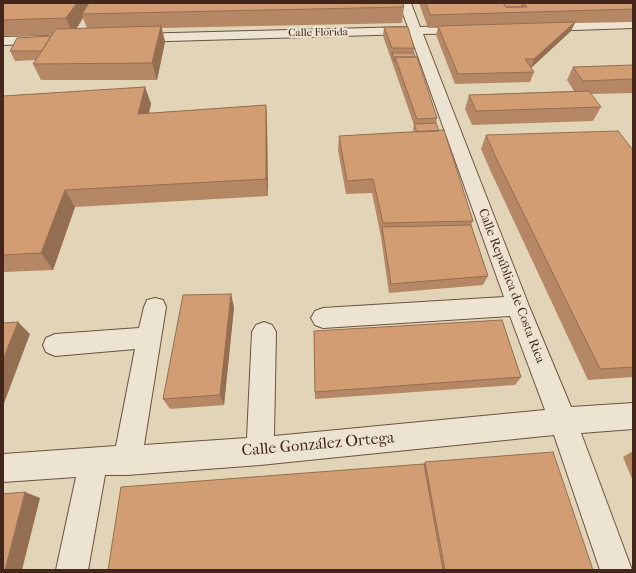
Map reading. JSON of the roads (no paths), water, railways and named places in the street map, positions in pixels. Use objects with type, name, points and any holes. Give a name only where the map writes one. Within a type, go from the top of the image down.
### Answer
[{"type":"street","name":"Calle República de Costa Rica","points":[[405,3],[518,306],[563,421],[616,570]]},
{"type":"street","points":[[532,27],[633,24]]},
{"type":"street","name":"Calle Florida","points":[[122,38],[477,28]]},
{"type":"street","points":[[3,41],[58,40]]},
{"type":"street","points":[[323,318],[518,306]]},
{"type":"street","points":[[127,461],[155,307]]},
{"type":"street","points":[[260,452],[264,332]]},
{"type":"street","points":[[55,345],[149,338]]},
{"type":"street","name":"Calle González Ortega","points":[[3,468],[260,452],[563,421],[633,416]]},
{"type":"street","points":[[72,570],[93,463]]}]
